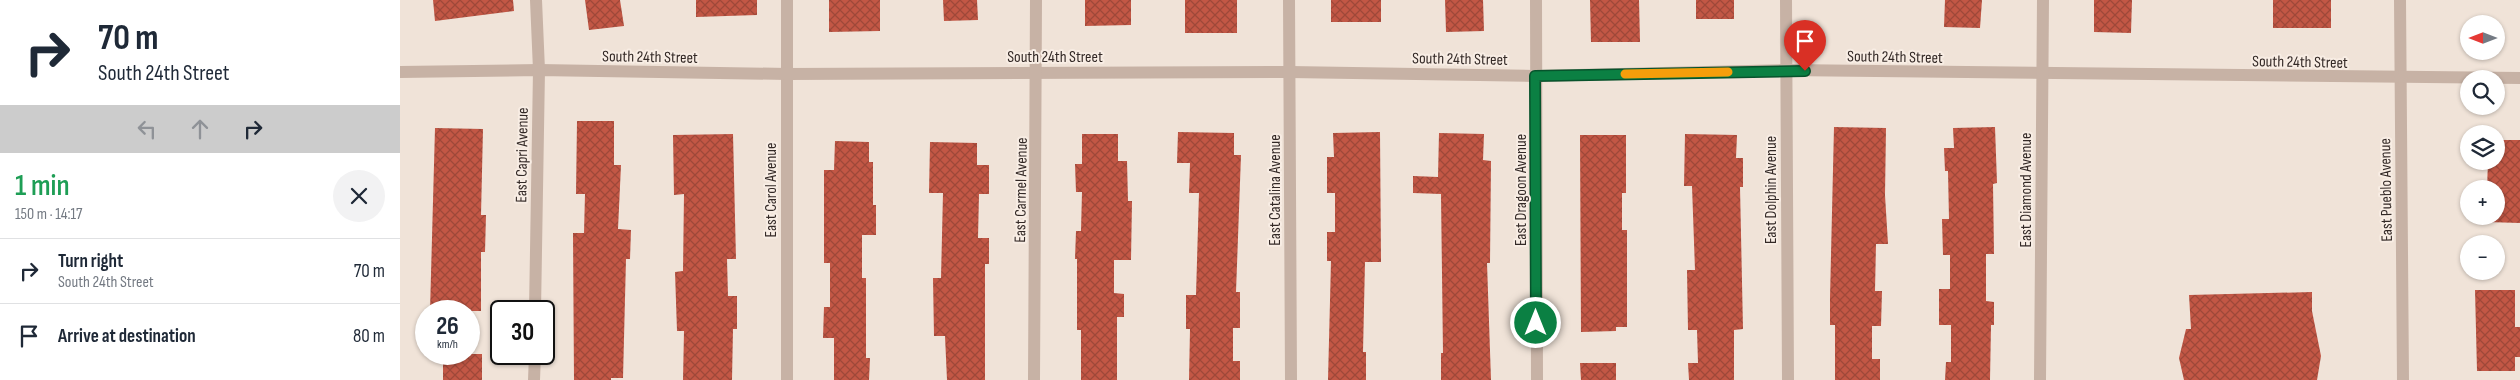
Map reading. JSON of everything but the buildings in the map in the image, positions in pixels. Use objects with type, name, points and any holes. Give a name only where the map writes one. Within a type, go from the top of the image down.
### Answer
[{"type":"street","name":"East Capri Avenue","points":[[535,300],[539,70],[536,0]]},
{"type":"street","name":"East Carol Avenue","points":[[786,0],[786,380]]},
{"type":"street","name":"East Carmel Avenue","points":[[1034,380],[1036,0]]},
{"type":"street","name":"East Catalina Avenue","points":[[1290,0],[1291,380]]},
{"type":"street","name":"East Dragoon Avenue","points":[[1536,0],[1537,380]]},
{"type":"street","name":"East Dolphin Avenue","points":[[1786,0],[1788,380]]},
{"type":"street","name":"East Diamond Avenue","points":[[2040,380],[2043,0]]},
{"type":"street","name":"East Pueblo Avenue","points":[[2400,0],[2404,380]]},
{"type":"street","name":"South 24th Street","points":[[400,72],[539,70],[786,74],[1290,72],[1535,76],[1786,70],[2520,78]]},
{"type":"street","points":[[534,380],[535,365]]},
{"type":"slow traffic","points":[[1625,74],[1728,72]]},
{"type":"route","points":[[1536,323],[1535,76],[1805,71]]}]
